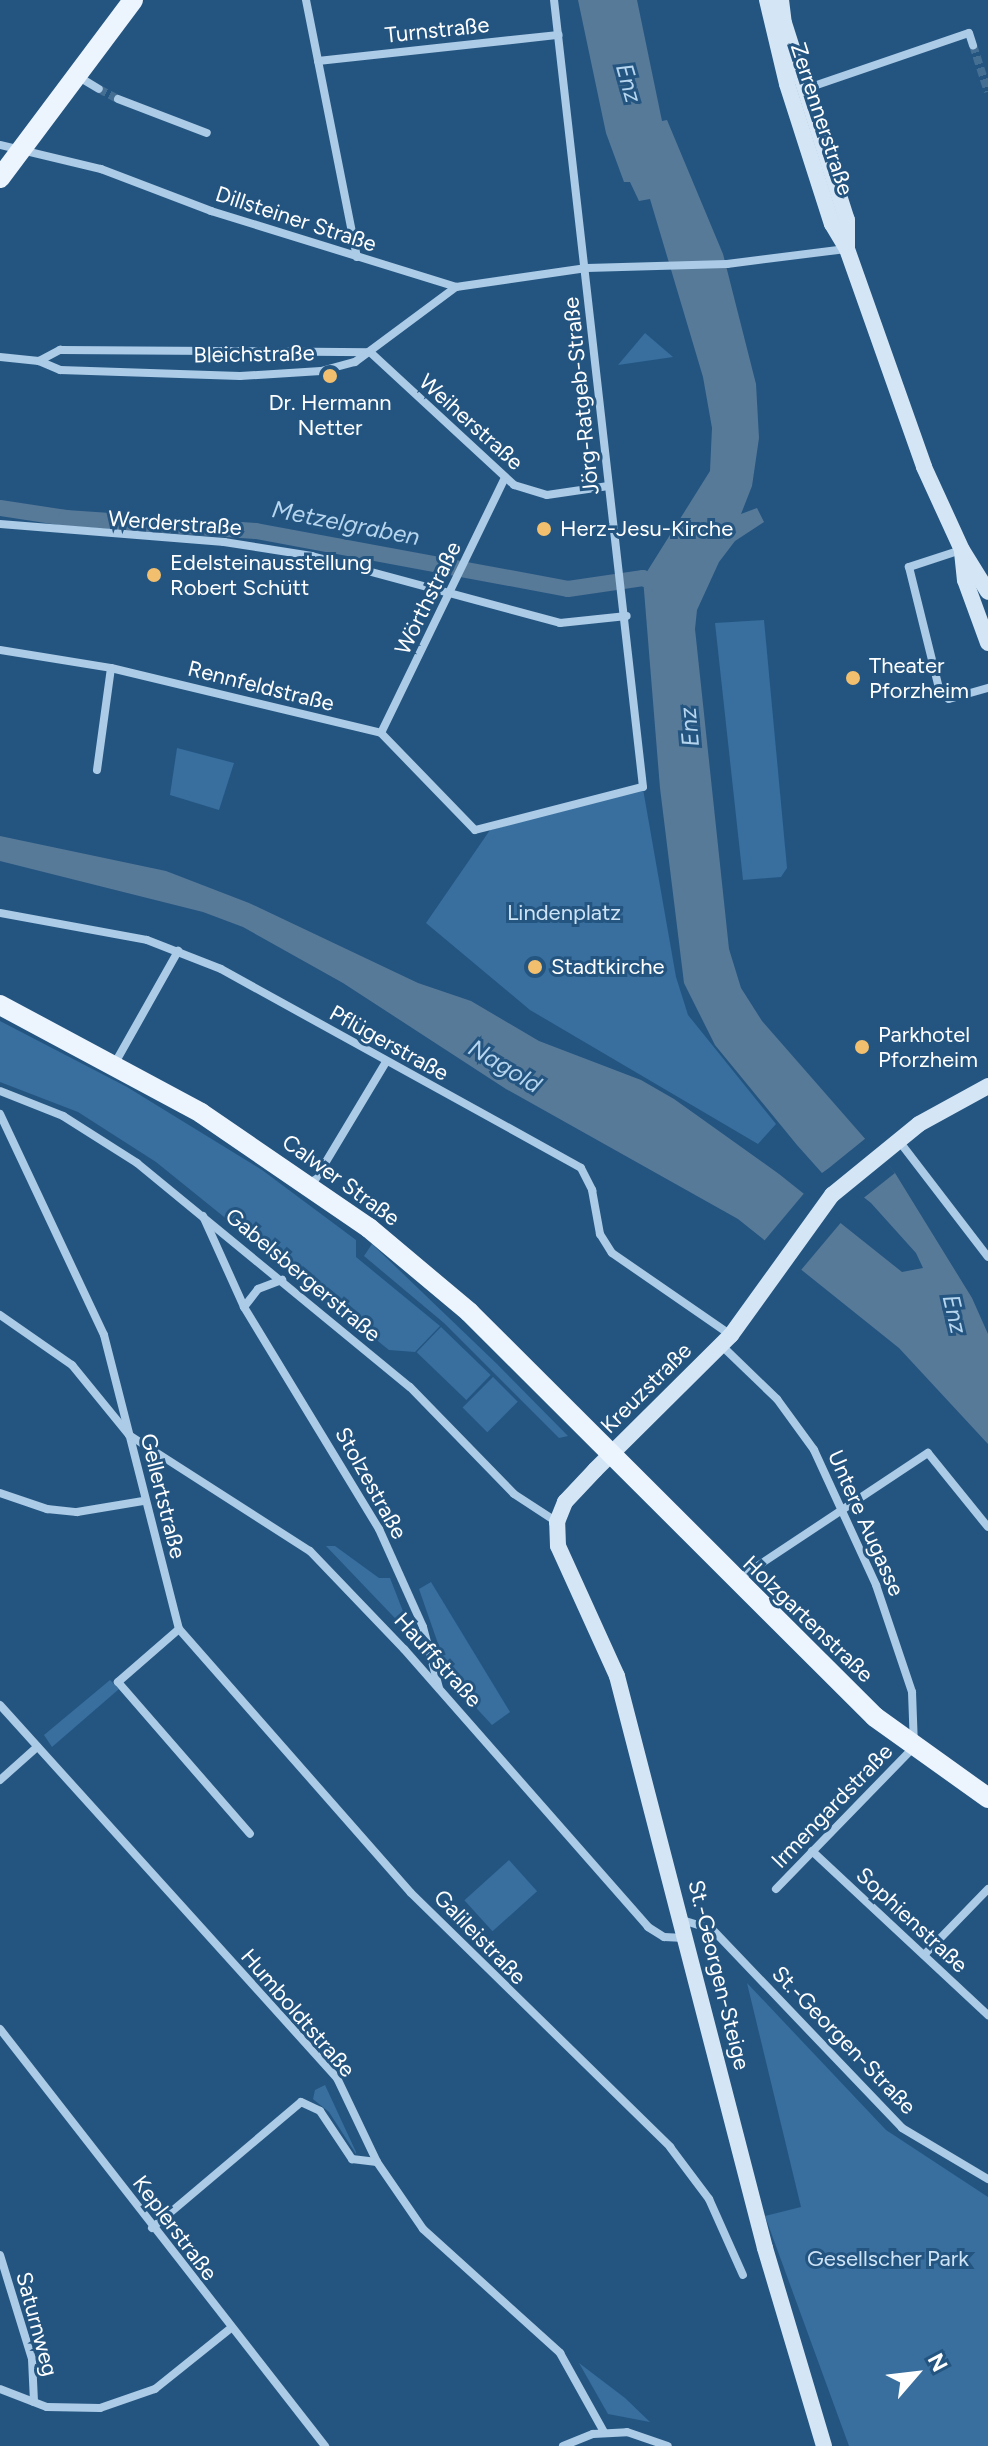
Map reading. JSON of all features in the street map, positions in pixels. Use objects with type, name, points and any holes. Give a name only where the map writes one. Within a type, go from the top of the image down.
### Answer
[{"type":"main road","points":[[0,178],[133,0]]},
{"type":"main road","name":"Zerrennerstraße","points":[[767,0],[787,84],[832,224],[847,249],[924,467],[962,550]]},
{"type":"main road","name":"Zerrennerstraße","points":[[781,0],[805,89],[847,220],[847,249]]},
{"type":"main road","points":[[962,550],[988,592]]},
{"type":"main road","points":[[962,550],[965,580],[988,643]]},
{"type":"main road","name":"Calwer Straße","points":[[0,1005],[115,1063],[312,1185],[469,1312],[609,1456]]},
{"type":"main road","name":"Kreuzstraße","points":[[557,1522],[565,1502],[726,1340],[832,1195],[895,1144],[988,1086]]},
{"type":"main road","name":"Holzgartenstraße","points":[[609,1456],[875,1717],[988,1798]]},
{"type":"main road","name":"St.-Georgen-Steige","points":[[557,1522],[558,1546],[617,1676],[765,2248],[824,2446]]},
{"type":"street","points":[[306,0],[357,257]]},
{"type":"street","name":"Jörg-Ratgeb-Straße","points":[[381,733],[475,830],[643,787],[627,616],[608,486],[587,268],[554,0]]},
{"type":"street","points":[[805,89],[969,33],[973,45]]},
{"type":"street","name":"Turnstraße","points":[[318,61],[559,35]]},
{"type":"street","points":[[76,76],[99,89]]},
{"type":"street","points":[[118,99],[207,133]]},
{"type":"street","name":"Dillsteiner Straße","points":[[0,142],[101,169],[211,211],[456,287],[587,268],[729,264],[847,249]]},
{"type":"street","name":"Bleichstraße","points":[[0,357],[39,361],[60,370],[183,374],[321,371],[348,366],[456,287]]},
{"type":"street","name":"Bleichstraße","points":[[39,361],[60,350],[184,354],[370,352]]},
{"type":"street","name":"Weiherstraße","points":[[370,352],[505,478],[531,493],[547,495],[608,486]]},
{"type":"street","name":"Bleichstraße","points":[[183,374],[184,354]]},
{"type":"street","name":"Wörthstraße","points":[[381,733],[505,478]]},
{"type":"street","name":"Werderstraße","points":[[0,524],[237,544],[312,556],[560,623],[627,616]]},
{"type":"street","points":[[962,550],[909,567],[940,692],[949,699],[988,688]]},
{"type":"street","name":"Rennfeldstraße","points":[[0,650],[111,668],[381,733]]},
{"type":"street","points":[[97,770],[111,668]]},
{"type":"street","name":"Pflügerstraße","points":[[0,913],[95,928],[178,951],[221,969],[581,1168]]},
{"type":"street","points":[[115,1063],[178,951]]},
{"type":"street","points":[[312,1185],[386,1062]]},
{"type":"street","name":"Gabelsbergerstraße","points":[[0,1091],[92,1131],[203,1215],[410,1387],[514,1494],[557,1522]]},
{"type":"street","name":"Gellertstraße","points":[[0,1114],[96,1316],[179,1629]]},
{"type":"street","points":[[895,1144],[988,1256]]},
{"type":"street","name":"Untere Augasse","points":[[581,1168],[592,1190],[600,1234],[612,1253],[726,1340],[796,1421],[842,1510],[909,1677],[914,1747]]},
{"type":"street","name":"Stolzestraße","points":[[203,1215],[244,1307],[363,1498],[423,1627],[439,1690]]},
{"type":"street","points":[[244,1307],[258,1289],[282,1280]]},
{"type":"street","points":[[0,1315],[72,1365],[129,1435]]},
{"type":"street","name":"Hauffstraße","points":[[129,1435],[310,1551],[439,1690],[648,1927],[664,1937],[687,1938]]},
{"type":"street","points":[[735,1581],[928,1453],[988,1527]]},
{"type":"street","points":[[0,1493],[47,1509],[77,1512],[143,1501]]},
{"type":"street","points":[[179,1629],[118,1682],[250,1834]]},
{"type":"street","name":"Galileistraße","points":[[179,1629],[411,1893],[670,2147],[709,2199],[743,2275]]},
{"type":"street","name":"Humboldtstraße","points":[[0,1705],[337,2078],[377,2162],[423,2229],[560,2353],[604,2432]]},
{"type":"street","points":[[0,1780],[37,1747]]},
{"type":"street","name":"Irmengardstraße","points":[[776,1889],[914,1747]]},
{"type":"street","name":"Sophienstraße","points":[[812,1851],[988,2015]]},
{"type":"street","points":[[924,1955],[988,1889]]},
{"type":"street","name":"St.-Georgen-Straße","points":[[682,1920],[712,1929],[902,2128],[988,2179]]},
{"type":"street","name":"Keplerstraße","points":[[0,2029],[230,2329],[325,2446]]},
{"type":"street","points":[[152,2228],[301,2102],[320,2111],[352,2159],[377,2162]]},
{"type":"street","name":"Saturnweg","points":[[0,2255],[32,2359],[34,2402]]},
{"type":"street","points":[[0,2389],[47,2407],[100,2408],[155,2389],[230,2329]]},
{"type":"street","points":[[563,2446],[604,2432],[638,2434],[668,2446]]},
{"type":"green space","points":[[645,333],[673,357],[618,365]]},
{"type":"green space","points":[[764,620],[787,868],[781,877],[743,880],[715,623]]},
{"type":"green space","points":[[177,748],[234,763],[219,810],[170,795]]},
{"type":"green space","name":"Lindenplatz","points":[[643,789],[676,977],[688,1015],[776,1124],[758,1144],[530,1010],[426,923],[490,830]]},
{"type":"green space","points":[[0,1021],[127,1087],[262,1170],[356,1240],[356,1257],[440,1326],[415,1352],[389,1350],[156,1162],[78,1112],[0,1082]]},
{"type":"green space","points":[[372,1244],[568,1436],[559,1438],[444,1323],[364,1256]]},
{"type":"green space","points":[[441,1327],[491,1375],[466,1400],[417,1352]]},
{"type":"green space","points":[[493,1377],[518,1402],[487,1432],[463,1407]]},
{"type":"green space","points":[[326,1546],[335,1546],[379,1578],[390,1578],[413,1637]]},
{"type":"green space","points":[[431,1582],[510,1712],[492,1725],[455,1685],[443,1658],[419,1589]]},
{"type":"green space","points":[[110,1680],[119,1689],[52,1747],[44,1735]]},
{"type":"green space","points":[[509,1860],[537,1891],[493,1931],[464,1900]]},
{"type":"green space","name":"Gesellscher Park","points":[[747,1983],[886,2130],[988,2197],[988,2446],[849,2446],[765,2216],[801,2207]]},
{"type":"green space","points":[[325,2085],[356,2154],[329,2112],[313,2099],[315,2090]]},
{"type":"green space","points":[[579,2363],[625,2398],[650,2422],[608,2414]]},
{"type":"water","points":[[578,0],[637,0],[662,121],[667,120],[723,254],[756,384],[759,438],[752,486],[741,514],[757,508],[764,522],[735,541],[719,562],[697,610],[695,629],[729,949],[741,988],[762,1021],[895,1173],[972,1298],[988,1334],[988,1444],[899,1348],[738,1219],[506,1089],[343,983],[243,927],[203,912],[0,861],[0,836],[166,871],[249,903],[418,983],[471,1001],[539,1041],[641,1080],[674,1099],[779,1174],[902,1272],[923,1268],[916,1253],[871,1203],[828,1169],[822,1173],[797,1145],[715,1045],[684,983],[660,788],[643,578],[710,471],[712,428],[703,377],[650,199],[639,201],[630,182],[624,182],[606,133]]},
{"type":"pier","points":[[866,1138],[895,1173],[861,1200],[828,1174],[819,1176]]},
{"type":"pier","points":[[806,1191],[842,1221],[798,1274],[762,1244]]},
{"type":"waterway","name":"Metzelgraben","points":[[0,508],[66,518],[256,531],[568,589],[643,578],[661,586]]},
{"type":"tunnel","points":[[973,45],[988,92]]},
{"type":"tunnel","points":[[99,89],[118,99]]},
{"type":"place","name":"Dr. Hermann Netter","points":[[330,376]]},
{"type":"place","name":"Herz-Jesu-Kirche","points":[[544,529]]},
{"type":"place","name":"Edelsteinausstellung Robert Schütt","points":[[154,575]]},
{"type":"place","name":"Theater Pforzheim","points":[[853,678]]},
{"type":"place","name":"Stadtkirche","points":[[535,967]]},
{"type":"place","name":"Parkhotel Pforzheim","points":[[862,1047]]},
{"type":"water label","name":"Enz","points":[[629,83]]},
{"type":"water label","name":"Enz","points":[[689,727]]},
{"type":"water label","name":"Nagold","points":[[505,1066]]},
{"type":"water label","name":"Enz","points":[[955,1314]]}]
